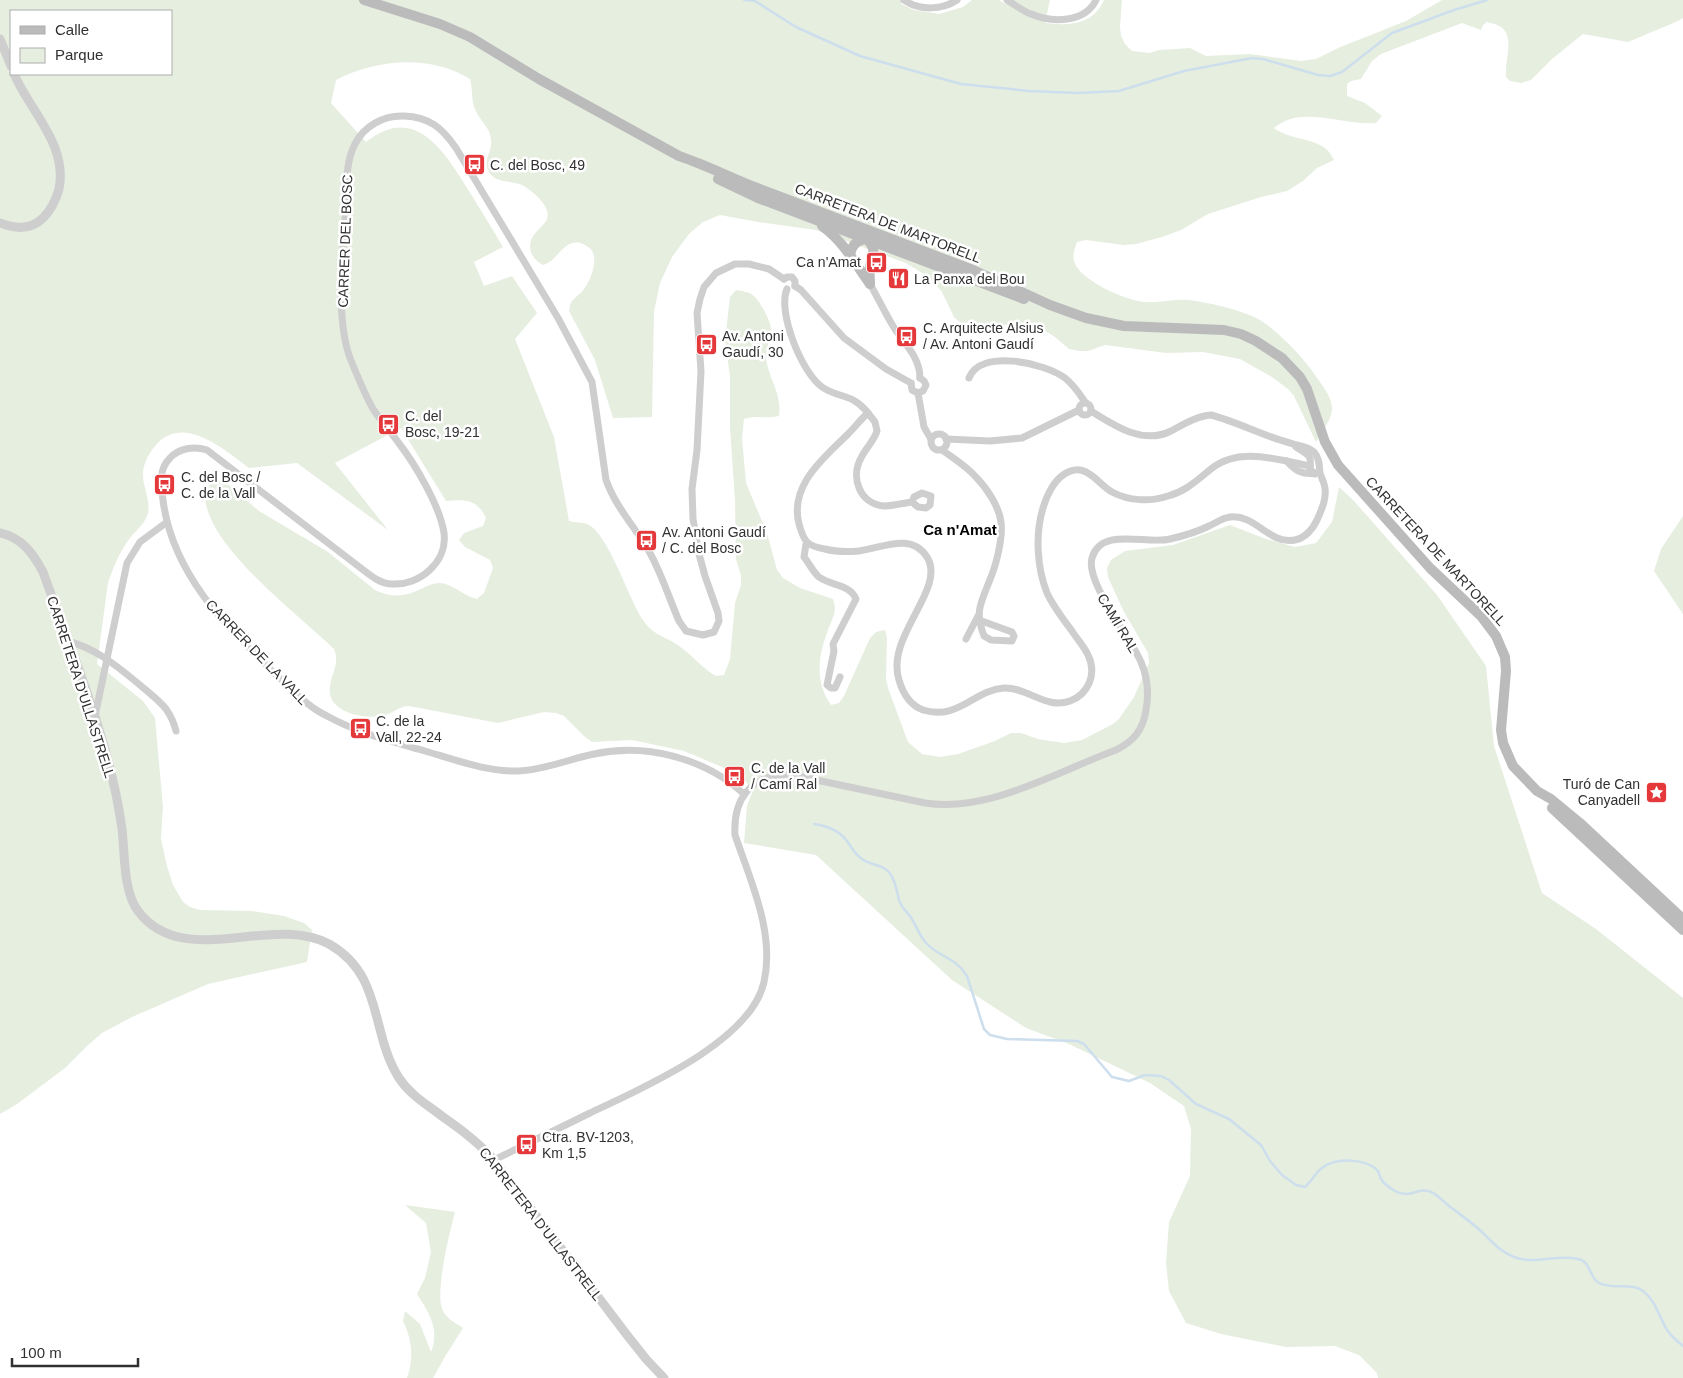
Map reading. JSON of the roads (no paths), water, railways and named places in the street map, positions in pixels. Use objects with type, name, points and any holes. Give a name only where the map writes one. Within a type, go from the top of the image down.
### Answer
[{"type":"main road","name":"CARRETERA DE MARTORELL","points":[[364,0],[440,24],[470,38],[561,92],[679,156],[701,163],[725,176],[991,278],[1050,305],[1086,318],[1124,326],[1224,330],[1241,334],[1270,349],[1291,367],[1307,389],[1325,442],[1338,465],[1430,568],[1481,616],[1496,636],[1505,657],[1506,671],[1501,730],[1503,743],[1513,766],[1537,791],[1551,799],[1580,823],[1664,902],[1678,920]]},
{"type":"main road","points":[[679,156],[697,169],[758,198],[1031,302],[1050,305]]},
{"type":"main road","points":[[812,219],[837,238],[870,284]]},
{"type":"main road","points":[[846,222],[861,232],[873,246],[870,284]]},
{"type":"main road","points":[[852,259],[853,245],[858,241],[867,239],[893,240]]},
{"type":"main road","points":[[852,259],[862,265],[884,253],[914,259]]},
{"type":"main road","points":[[1537,791],[1547,803],[1683,926]]},
{"type":"main road","points":[[1664,902],[1683,910]]},
{"type":"main road","points":[[1678,920],[1683,930]]},
{"type":"street","points":[[904,0],[914,5],[934,8],[950,5],[958,0]]},
{"type":"street","points":[[1007,0],[1032,15],[1054,19],[1077,17],[1084,14],[1089,11],[1096,0]]},
{"type":"street","points":[[0,39],[10,64]]},
{"type":"street","points":[[0,223],[24,228],[40,221],[53,205],[61,174],[60,164],[46,129],[15,75]]},
{"type":"street","name":"CARRER DEL BOSC","points":[[167,522],[161,485],[164,466],[178,451],[191,448],[203,449],[228,465],[362,569],[383,582],[402,584],[417,580],[430,570],[438,560],[444,535],[442,522],[423,482],[399,443],[372,408],[358,379],[349,355],[341,296],[350,154],[362,133],[378,122],[392,116],[415,117],[430,122],[444,132],[456,148],[558,318],[592,382],[598,412],[606,480],[621,512],[649,551],[679,621],[686,632],[702,635],[714,632],[719,621],[718,613],[699,554],[693,519],[692,489],[701,371],[698,306],[704,287],[716,273],[728,266],[749,264],[769,269],[784,279]]},
{"type":"street","points":[[795,286],[793,278],[788,277],[784,279],[786,315],[804,366],[810,375],[824,388],[854,400],[860,404],[875,422],[877,431],[857,467],[856,477],[859,489],[866,499],[877,504],[892,506],[912,502]]},
{"type":"street","points":[[870,284],[894,328],[915,358],[920,378]]},
{"type":"street","points":[[786,289],[792,289],[795,286]]},
{"type":"street","points":[[795,286],[801,290],[844,338],[911,383]]},
{"type":"street","points":[[969,378],[976,367],[1003,361],[1043,368],[1064,378],[1073,386],[1084,402],[1090,404],[1091,411]]},
{"type":"street","points":[[915,378],[920,378],[924,380],[926,386],[923,392],[918,393],[912,390],[911,383],[915,378]]},
{"type":"street","points":[[918,393],[924,427],[931,439],[930,442],[933,448],[939,451],[942,450],[974,475],[992,496],[1001,522],[1000,543],[995,563],[979,608],[978,618],[966,639]]},
{"type":"street","points":[[931,439],[939,434],[946,439],[990,441],[1022,438],[1079,410],[1080,405],[1084,402]]},
{"type":"street","points":[[1079,410],[1085,415],[1091,411]]},
{"type":"street","points":[[1091,411],[1129,432],[1141,436],[1160,436],[1202,416],[1212,415],[1307,448],[1314,452],[1321,467],[1317,473]]},
{"type":"street","points":[[840,677],[835,688],[827,685],[834,651],[833,644],[856,600],[854,593],[819,577],[804,557],[806,544],[798,518],[800,495],[804,483],[816,465],[868,413]]},
{"type":"street","points":[[942,450],[946,446],[946,439]]},
{"type":"street","points":[[1293,444],[1309,455],[1311,458],[1310,469],[1317,473]]},
{"type":"street","points":[[806,544],[842,552],[872,549],[897,543],[909,543],[915,545],[928,558],[932,576],[916,613],[904,634],[897,656],[898,680],[904,694],[914,705],[932,712],[952,711],[986,693],[1007,688],[1063,704],[1075,699],[1087,690],[1092,670],[1088,655],[1083,646],[1051,600],[1043,582],[1040,565],[1038,548],[1040,518],[1048,494],[1061,477],[1072,470],[1083,470],[1113,492],[1127,497],[1154,500],[1188,488],[1211,469],[1226,461],[1252,456],[1310,466]]},
{"type":"street","points":[[1286,461],[1300,472],[1317,473]]},
{"type":"street","name":"CAMÍ RAL","points":[[744,794],[754,784],[769,776],[788,774],[925,803],[964,804],[1003,795],[1128,744],[1141,728],[1147,707],[1146,678],[1142,664],[1131,641],[1096,586],[1092,575],[1092,558],[1099,545],[1122,539],[1167,540],[1197,532],[1230,517],[1245,518],[1282,540],[1299,539],[1310,530],[1323,505],[1325,489],[1317,473]]},
{"type":"street","points":[[95,718],[124,572],[130,556],[140,542],[167,522]]},
{"type":"street","name":"CARRER DE LA VALL","points":[[167,522],[176,547],[195,585],[222,621],[312,708],[350,728],[486,769],[501,771],[539,769],[596,754],[630,751],[663,754],[698,764],[719,774],[744,794]]},
{"type":"street","name":"CARRETERA D'ULLASTRELL","points":[[0,533],[15,538],[24,544],[36,558],[67,641],[105,750],[118,804],[129,893],[131,900],[142,916],[163,932],[177,937],[206,939],[290,934],[320,940],[335,948],[357,968],[364,979],[370,992],[389,1056],[400,1079],[409,1091],[461,1130],[494,1160],[627,1335],[664,1378]]},
{"type":"street","points":[[978,618],[1012,632],[1014,636],[1012,641],[991,640],[984,636],[978,618]]},
{"type":"street","points":[[67,641],[78,643],[107,659],[158,701],[170,716],[176,731]]},
{"type":"street","points":[[494,1160],[665,1076],[714,1045],[746,1018],[764,984],[767,953],[765,932],[736,836],[734,822],[744,794]]},
{"type":"waterway","points":[[744,0],[755,1],[796,27],[860,56],[961,84],[1029,91],[1078,93],[1119,91],[1184,71],[1252,58],[1263,59],[1318,75],[1330,76],[1342,72],[1392,33],[1487,0]]},
{"type":"waterway","points":[[814,824],[825,826],[838,832],[860,857],[888,871],[894,881],[901,905],[926,943],[962,969],[967,976],[984,1029],[990,1035],[1007,1039],[1077,1041],[1084,1044],[1112,1077],[1129,1081],[1145,1075],[1161,1076],[1169,1080],[1196,1104],[1229,1119],[1261,1145],[1270,1161],[1282,1175],[1296,1185],[1305,1187],[1328,1164],[1342,1161],[1357,1161],[1376,1169],[1385,1184],[1400,1193],[1431,1192],[1474,1225],[1499,1248],[1514,1257],[1530,1260],[1562,1258],[1582,1260],[1599,1283],[1610,1286],[1633,1287],[1643,1291],[1654,1304],[1669,1332],[1683,1346]]},
{"type":"place","name":"C. del Bosc, 49","points":[[474,165]]},
{"type":"place","name":"Ca n'Amat","points":[[877,262]]},
{"type":"place","name":"La Panxa del Bou","points":[[898,279]]},
{"type":"place","name":"C. Arquitecte Alsius / Av. Antoni Gaudí","points":[[907,336]]},
{"type":"place","name":"Av. Antoni Gaudí, 30","points":[[706,344]]},
{"type":"place","name":"C. del Bosc, 19-21","points":[[389,424]]},
{"type":"place","name":"C. del Bosc / C. de la Vall","points":[[165,485]]},
{"type":"place","name":"Av. Antoni Gaudí / C. del Bosc","points":[[646,540]]},
{"type":"place","name":"C. de la Vall, 22-24","points":[[360,729]]},
{"type":"place","name":"C. de la Vall / Camí Ral","points":[[735,776]]},
{"type":"place","name":"Turó de Can Canyadell","points":[[1656,792]]},
{"type":"place","name":"Ctra. BV-1203, Km 1,5","points":[[526,1145]]},
{"type":"district","name":"Ca n'Amat","points":[[960,530]]}]
